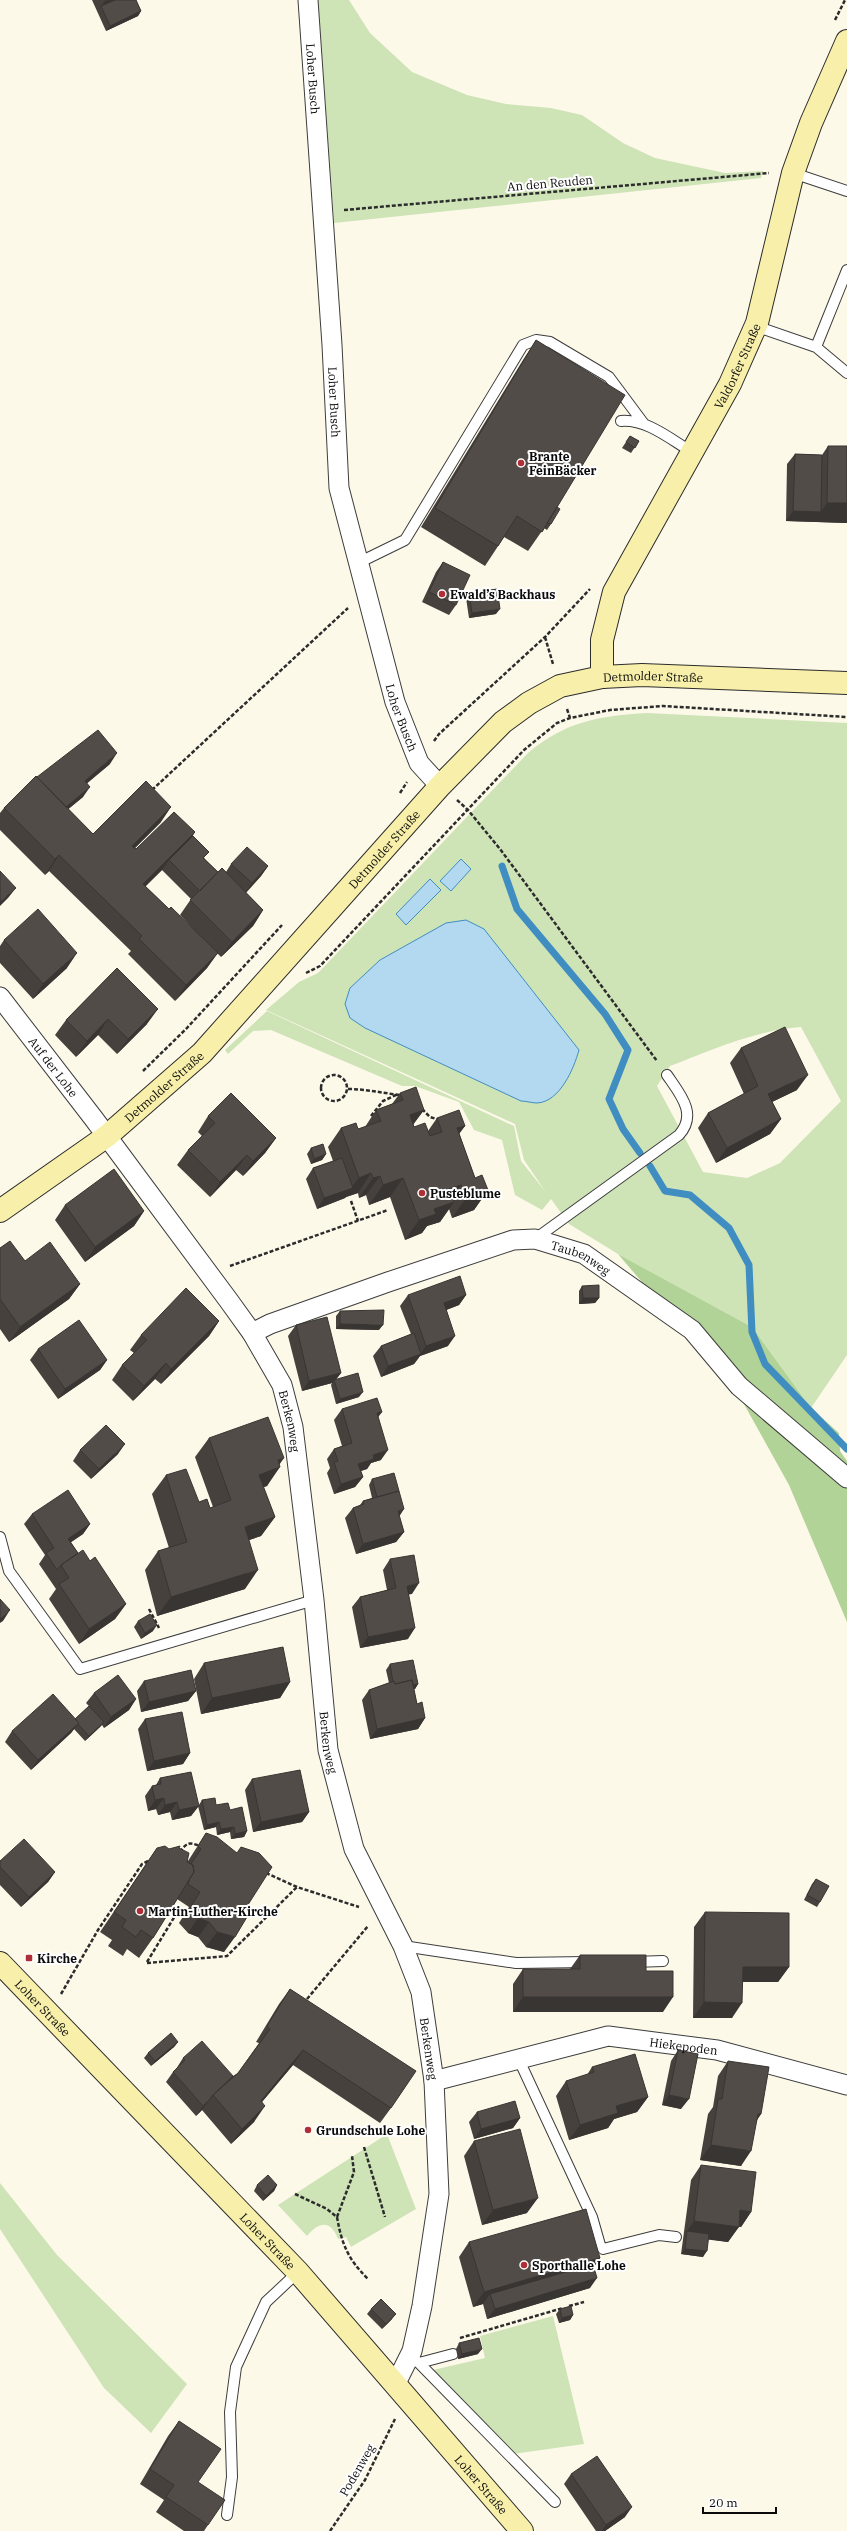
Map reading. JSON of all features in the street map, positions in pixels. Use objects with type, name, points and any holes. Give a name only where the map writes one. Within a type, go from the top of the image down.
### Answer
[{"type":"street","name":"Loher Busch","points":[[308,0],[321,212],[332,345],[339,488],[395,702],[419,763],[440,786]]},
{"type":"street","name":"Valdorfer Straße","points":[[602,677],[602,640],[614,592],[730,384],[755,326],[793,173],[811,123],[847,41]]},
{"type":"street","name":"Detmolder Straße","points":[[0,1211],[107,1136],[202,1053],[440,786],[503,722],[560,686],[602,677],[642,675],[847,683]]},
{"type":"street","name":"Auf der Lohe","points":[[0,997],[107,1136]]},
{"type":"street","name":"Berkenweg","points":[[107,1136],[252,1333],[282,1385],[293,1427],[314,1600],[328,1750],[354,1849],[383,1912],[402,1946],[421,1992],[434,2081],[439,2194],[415,2359],[396,2383]]},
{"type":"street","name":"Taubenweg","points":[[252,1333],[270,1324],[513,1240],[535,1239],[584,1254],[692,1330],[739,1386],[847,1478]]},
{"type":"street","name":"Loher Straße","points":[[0,1963],[298,2272],[396,2383],[522,2531]]},
{"type":"street","name":"Hiekepoden","points":[[434,2081],[520,2060],[608,2036],[717,2050],[847,2085]]},
{"type":"lane","points":[[793,173],[847,191]]},
{"type":"lane","points":[[816,347],[847,270]]},
{"type":"lane","points":[[755,326],[816,347],[847,373]]},
{"type":"lane","points":[[358,563],[405,540],[524,345],[536,340],[550,342],[609,377],[644,424]]},
{"type":"lane","points":[[621,421],[632,420],[644,424],[692,452]]},
{"type":"lane","points":[[535,1239],[679,1135],[686,1128],[688,1114],[684,1100],[667,1075]]},
{"type":"lane","points":[[0,1537],[9,1571],[80,1669],[314,1600]]},
{"type":"lane","points":[[402,1946],[516,1963],[601,1962]]},
{"type":"lane","points":[[625,1962],[663,1961]]},
{"type":"lane","points":[[520,2060],[592,2217],[603,2250],[659,2235],[676,2237]]},
{"type":"lane","points":[[227,2515],[232,2477],[230,2412],[236,2367],[266,2302],[298,2272]]},
{"type":"lane","points":[[415,2359],[453,2354]]},
{"type":"lane","points":[[415,2359],[555,2502]]},
{"type":"path","points":[[835,21],[845,0]]},
{"type":"path","name":"An den Reuden","points":[[321,212],[772,173]]},
{"type":"path","points":[[396,800],[439,734],[545,638],[591,588]]},
{"type":"path","points":[[148,794],[365,591]]},
{"type":"path","points":[[545,638],[560,686]]},
{"type":"path","points":[[300,976],[320,966],[524,750],[557,723],[570,718],[610,710],[663,706],[847,717]]},
{"type":"path","points":[[440,786],[468,810],[500,849],[667,1075]]},
{"type":"path","points":[[138,1076],[186,1029],[286,920]]},
{"type":"path","points":[[335,1074],[345,1079],[348,1089],[343,1098],[333,1101],[324,1096],[321,1087],[326,1078],[335,1074]]},
{"type":"path","points":[[348,1089],[367,1089],[402,1096]]},
{"type":"path","points":[[371,1116],[382,1101],[397,1095]]},
{"type":"path","points":[[419,1106],[430,1117],[443,1121]]},
{"type":"path","points":[[351,1201],[358,1221]]},
{"type":"path","points":[[208,1274],[388,1210]]},
{"type":"path","points":[[176,1857],[186,1844],[190,1842],[204,1848]]},
{"type":"path","points":[[60,1995],[98,1930],[142,1864],[148,1860],[154,1859]]},
{"type":"path","points":[[265,1873],[297,1887],[341,1903],[383,1912],[307,1999]]},
{"type":"path","points":[[181,1906],[147,1963],[227,1956],[297,1887]]},
{"type":"path","points":[[364,2147],[385,2217]]},
{"type":"path","points":[[352,2156],[354,2172],[337,2217],[340,2234],[352,2263],[368,2279]]},
{"type":"path","points":[[295,2194],[327,2209],[337,2217]]},
{"type":"path","points":[[457,2338],[584,2302]]},
{"type":"path","name":"Podenweg","points":[[330,2531],[365,2480],[396,2416]]},
{"type":"green space","points":[[318,0],[349,0],[370,33],[412,72],[467,95],[506,104],[551,108],[582,115],[623,143],[655,158],[725,173],[763,171],[761,178],[334,223]]},
{"type":"green space","points":[[647,713],[847,723],[847,1355],[811,1408],[752,1327],[618,1254],[569,1224],[551,1199],[542,1210],[515,1195],[502,1140],[474,1130],[459,1102],[415,1086],[402,1086],[271,1030],[253,1031],[228,1054],[225,1050],[267,1011],[514,1126],[521,1161],[545,1191],[524,1160],[515,1124],[266,1010],[299,982],[318,973],[528,753],[542,742],[570,727],[584,722],[614,716]],"holes":[[[801,1027],[841,1101],[780,1163],[747,1178],[703,1172],[657,1086],[670,1066],[751,1036]]]},
{"type":"green space","points":[[618,1254],[752,1327],[811,1408],[839,1433],[840,1451],[847,1461],[847,1622],[789,1485],[740,1397]]},
{"type":"green space","points":[[387,2134],[416,2209],[351,2247],[346,2237],[338,2239],[332,2228],[324,2225],[316,2227],[307,2236],[278,2205]]},
{"type":"green space","points":[[0,2183],[57,2255],[187,2384],[151,2433],[104,2388],[0,2229]]},
{"type":"green space","points":[[553,2316],[584,2444],[513,2454],[433,2370],[485,2358],[480,2336]]},
{"type":"water","points":[[461,859],[471,869],[451,891],[440,881]]},
{"type":"water","points":[[430,879],[441,890],[406,925],[396,914]]},
{"type":"water","points":[[466,920],[484,929],[579,1050],[574,1066],[565,1083],[553,1097],[545,1101],[537,1103],[521,1101],[365,1028],[350,1018],[345,1004],[350,988],[380,960],[446,923]]},
{"type":"building","points":[[115,0],[136,0],[141,11],[110,26],[101,6]]},
{"type":"building","name":"Brante FeinBäcker","points":[[536,340],[625,395],[542,532],[517,516],[498,546],[435,508]]},
{"type":"building","points":[[630,436],[639,441],[635,448],[626,442]]},
{"type":"building","points":[[828,446],[847,446],[847,503],[827,503]]},
{"type":"building","points":[[795,454],[822,455],[821,512],[793,511]]},
{"type":"building","points":[[557,507],[560,509],[551,524],[547,523]]},
{"type":"building","points":[[443,562],[470,575],[456,605],[429,592]]},
{"type":"building","points":[[497,589],[500,609],[472,613],[469,593]]},
{"type":"building","points":[[98,730],[117,753],[85,781],[90,787],[66,807],[37,777]]},
{"type":"building","points":[[36,776],[93,834],[146,781],[171,807],[132,846],[136,849],[174,812],[195,832],[143,884],[169,909],[171,907],[218,953],[186,985],[139,939],[142,936],[59,855],[55,859],[4,808]]},
{"type":"building","points":[[193,836],[209,852],[203,858],[218,872],[200,891],[169,860]]},
{"type":"building","points":[[247,847],[268,866],[252,883],[231,864]]},
{"type":"building","points":[[222,868],[263,910],[232,942],[190,900]]},
{"type":"building","points":[[0,871],[16,888],[0,902]]},
{"type":"building","points":[[38,909],[77,953],[43,984],[4,940]]},
{"type":"building","points":[[117,968],[158,1009],[128,1039],[108,1019],[87,1041],[66,1020]]},
{"type":"building","points":[[785,1027],[808,1075],[768,1094],[781,1119],[727,1148],[708,1113],[758,1086],[741,1048]]},
{"type":"building","points":[[416,1087],[424,1110],[410,1115],[414,1127],[425,1123],[430,1136],[442,1132],[437,1118],[459,1110],[465,1126],[457,1128],[475,1178],[482,1175],[488,1190],[466,1198],[461,1185],[449,1189],[454,1202],[434,1209],[436,1214],[419,1220],[403,1178],[383,1185],[380,1176],[373,1178],[371,1173],[359,1178],[341,1128],[356,1123],[358,1129],[381,1121],[376,1110],[403,1100],[400,1093]]},
{"type":"building","points":[[231,1093],[276,1138],[253,1161],[247,1155],[220,1182],[188,1150],[215,1123],[208,1116]]},
{"type":"building","points":[[323,1144],[326,1154],[314,1159],[311,1148]]},
{"type":"building","points":[[342,1158],[353,1188],[324,1198],[313,1168]]},
{"type":"building","points":[[114,1169],[144,1211],[95,1247],[65,1205]]},
{"type":"building","points":[[10,1241],[25,1261],[50,1242],[80,1284],[20,1327],[0,1299],[0,1248]]},
{"type":"building","points":[[460,1276],[466,1295],[444,1303],[455,1336],[426,1346],[408,1295]]},
{"type":"building","points":[[599,1285],[599,1298],[583,1298],[582,1286]]},
{"type":"building","points":[[186,1288],[219,1321],[171,1369],[166,1363],[144,1386],[122,1365],[147,1340],[141,1335]]},
{"type":"building","points":[[384,1310],[383,1325],[340,1324],[340,1311]]},
{"type":"building","points":[[327,1317],[341,1373],[309,1381],[296,1325]]},
{"type":"building","points":[[79,1320],[107,1360],[65,1389],[38,1349]]},
{"type":"building","points":[[414,1333],[421,1354],[388,1366],[381,1346]]},
{"type":"building","points":[[358,1373],[363,1392],[340,1399],[334,1380]]},
{"type":"building","points":[[377,1398],[382,1412],[377,1413],[388,1450],[373,1455],[374,1459],[358,1464],[363,1477],[341,1484],[334,1462],[338,1461],[334,1449],[352,1443],[342,1409]]},
{"type":"building","points":[[268,1417],[284,1458],[278,1460],[280,1467],[259,1475],[275,1517],[245,1527],[258,1570],[171,1597],[158,1551],[187,1542],[166,1475],[186,1469],[199,1502],[207,1499],[210,1508],[231,1500],[209,1438]]},
{"type":"building","points":[[106,1425],[125,1444],[99,1469],[80,1450]]},
{"type":"building","points":[[394,1473],[399,1491],[377,1497],[372,1479]]},
{"type":"building","points":[[68,1490],[90,1524],[68,1539],[78,1553],[61,1565],[57,1570],[46,1553],[54,1548],[32,1514]]},
{"type":"building","points":[[399,1491],[404,1509],[398,1511],[404,1532],[363,1544],[353,1508],[364,1504],[363,1501]]},
{"type":"building","points":[[83,1550],[90,1561],[95,1557],[126,1604],[89,1629],[59,1584],[69,1578],[61,1565]]},
{"type":"building","points":[[414,1555],[419,1583],[407,1586],[415,1628],[368,1637],[360,1597],[396,1588],[390,1559]]},
{"type":"building","points":[[0,1599],[10,1610],[0,1619]]},
{"type":"building","points":[[150,1614],[157,1625],[145,1633],[138,1621]]},
{"type":"building","points":[[283,1647],[290,1682],[212,1698],[204,1663]]},
{"type":"building","points":[[413,1660],[418,1684],[413,1685],[412,1680],[395,1684],[394,1681],[393,1682],[390,1664]]},
{"type":"building","points":[[191,1670],[196,1691],[149,1702],[144,1681]]},
{"type":"building","points":[[118,1675],[136,1699],[111,1717],[94,1693]]},
{"type":"building","points":[[412,1680],[417,1704],[422,1702],[425,1718],[377,1729],[369,1690],[394,1681],[395,1684]]},
{"type":"building","points":[[53,1694],[79,1723],[38,1760],[12,1731]]},
{"type":"building","points":[[89,1706],[104,1722],[89,1736],[75,1719]]},
{"type":"building","points":[[182,1712],[190,1753],[154,1761],[145,1719]]},
{"type":"building","points":[[300,1770],[309,1812],[261,1822],[252,1779]]},
{"type":"building","points":[[191,1772],[199,1806],[179,1810],[177,1802],[165,1805],[164,1798],[155,1800],[152,1786],[161,1784],[160,1778]]},
{"type":"building","points":[[215,1798],[216,1805],[228,1803],[230,1810],[242,1807],[247,1831],[235,1834],[234,1827],[221,1829],[219,1822],[207,1825],[202,1800]]},
{"type":"building","points":[[206,1833],[217,1837],[237,1853],[241,1847],[259,1853],[272,1867],[244,1911],[247,1917],[235,1937],[217,1932],[209,1922],[198,1918],[190,1908],[200,1892],[188,1884],[194,1872],[193,1865],[191,1864],[201,1849],[198,1846]]},
{"type":"building","points":[[24,1839],[55,1872],[29,1897],[0,1867],[0,1861]]},
{"type":"building","name":"Martin-Luther-Kirche","points":[[165,1846],[169,1849],[180,1846],[179,1848],[189,1853],[187,1862],[193,1865],[194,1872],[153,1938],[141,1930],[136,1937],[122,1927],[126,1920],[114,1912],[157,1848]]},
{"type":"building","points":[[816,1879],[829,1886],[820,1902],[807,1895]]},
{"type":"building","points":[[705,1912],[789,1913],[789,1967],[743,1967],[742,2003],[704,2002]]},
{"type":"building","points":[[580,1955],[646,1955],[646,1971],[673,1971],[673,1997],[523,1997],[523,1969],[580,1969]]},
{"type":"building","points":[[290,1989],[416,2071],[391,2108],[303,2050],[261,2101],[265,2106],[242,2129],[213,2095],[238,2073],[270,2029],[267,2026]]},
{"type":"building","points":[[171,2033],[178,2042],[155,2061],[148,2053]]},
{"type":"building","points":[[202,2041],[233,2076],[203,2106],[173,2072],[185,2060],[183,2058]]},
{"type":"building","points":[[678,2050],[698,2054],[689,2099],[669,2095]]},
{"type":"building","points":[[635,2054],[648,2097],[616,2106],[618,2113],[580,2125],[566,2081],[594,2072],[592,2067]]},
{"type":"building","points":[[728,2061],[769,2067],[761,2114],[758,2114],[751,2151],[711,2145],[718,2099],[722,2099]]},
{"type":"building","points":[[515,2101],[520,2118],[481,2129],[477,2112]]},
{"type":"building","points":[[520,2129],[538,2198],[493,2210],[474,2141]]},
{"type":"building","points":[[701,2165],[756,2172],[751,2212],[740,2210],[739,2227],[694,2221]]},
{"type":"building","points":[[268,2175],[277,2185],[266,2196],[257,2185]]},
{"type":"building","name":"Sporthalle Lohe","points":[[586,2209],[600,2258],[484,2292],[469,2242]]},
{"type":"building","points":[[687,2231],[709,2234],[707,2251],[685,2249]]},
{"type":"building","points":[[593,2264],[597,2278],[495,2309],[490,2294]]},
{"type":"building","points":[[381,2299],[396,2314],[386,2324],[371,2309]]},
{"type":"building","points":[[571,2306],[573,2315],[562,2318],[560,2309]]},
{"type":"building","points":[[479,2338],[482,2349],[462,2354],[459,2343]]},
{"type":"building","points":[[179,2421],[221,2449],[198,2482],[225,2500],[208,2525],[166,2497],[174,2485],[150,2469]]},
{"type":"building","points":[[597,2456],[632,2507],[606,2525],[571,2474]]},
{"type":"waterway","points":[[502,866],[517,909],[605,1014],[628,1050],[609,1099],[623,1129],[640,1153]]},
{"type":"waterway","points":[[650,1166],[665,1191],[690,1195],[729,1228],[749,1265],[752,1332],[765,1364],[847,1449]]},
{"type":"place","name":"Brante FeinBäcker","points":[[521,463]]},
{"type":"place","name":"Ewald’s Backhaus","points":[[442,594]]},
{"type":"place","name":"Pusteblume","points":[[422,1193]]},
{"type":"place","name":"Martin-Luther-Kirche","points":[[140,1911]]},
{"type":"place","name":"Kirche","points":[[29,1958]]},
{"type":"place","name":"Grundschule Lohe","points":[[308,2130]]},
{"type":"place","name":"Sporthalle Lohe","points":[[524,2265]]}]
